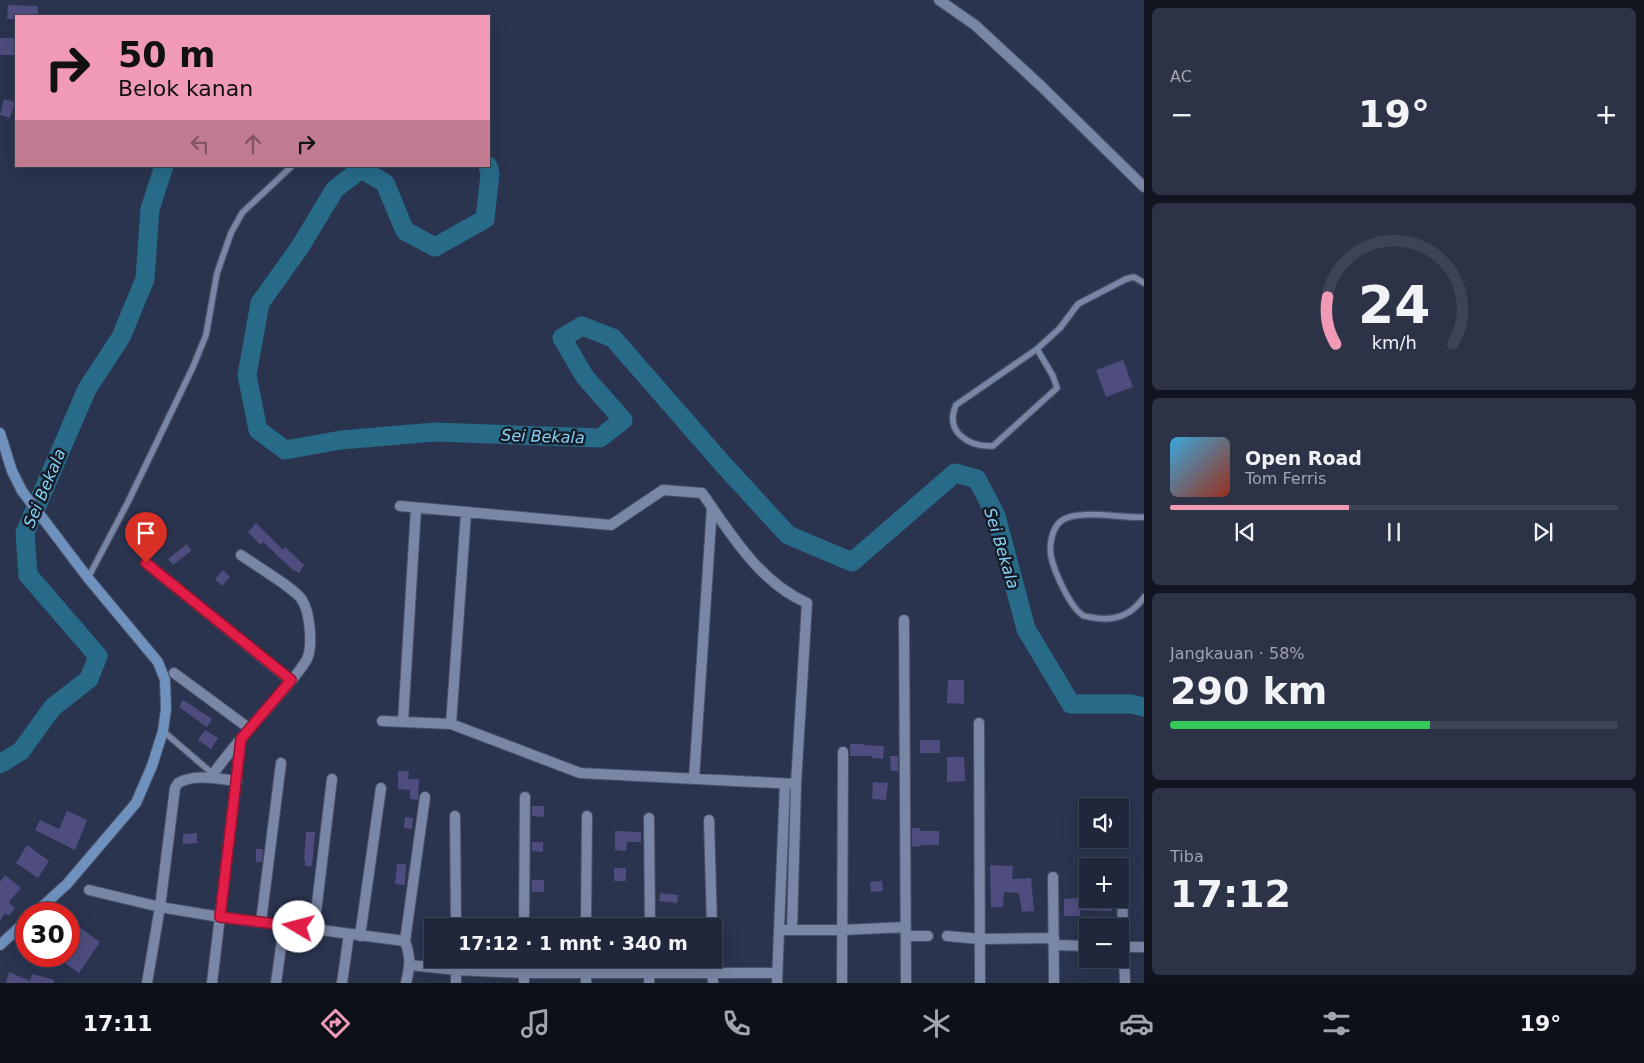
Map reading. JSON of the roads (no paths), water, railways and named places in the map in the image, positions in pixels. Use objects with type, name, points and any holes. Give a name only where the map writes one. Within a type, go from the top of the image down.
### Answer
[{"type":"main road","points":[[0,432],[12,471],[22,491],[88,578],[158,662],[165,680],[166,709],[164,731],[152,766],[134,806],[67,884],[47,902]]},
{"type":"main road","points":[[0,945],[15,931]]},
{"type":"street","points":[[939,0],[975,25],[1015,61],[1144,187]]},
{"type":"street","points":[[400,506],[611,524],[663,490],[702,493],[753,563],[794,598],[807,603],[796,784],[792,930]]},
{"type":"street","points":[[694,779],[712,507]]},
{"type":"street","points":[[402,722],[416,508]]},
{"type":"street","points":[[451,724],[466,513]]},
{"type":"street","points":[[212,776],[291,680],[310,650],[311,639],[307,613],[302,599],[241,555]]},
{"type":"street","points":[[146,563],[291,680]]},
{"type":"street","points":[[904,620],[906,983]]},
{"type":"street","points":[[174,673],[250,729]]},
{"type":"street","points":[[382,721],[451,724],[580,773],[796,784]]},
{"type":"street","points":[[979,723],[980,983]]},
{"type":"street","points":[[212,983],[241,739]]},
{"type":"street","points":[[842,983],[843,752]]},
{"type":"street","points":[[262,922],[281,763]]},
{"type":"street","points":[[147,983],[178,782],[212,776],[237,781]]},
{"type":"street","points":[[314,929],[332,779]]},
{"type":"street","points":[[475,968],[524,978],[777,978],[785,784]]},
{"type":"street","points":[[342,983],[355,935],[381,788]]},
{"type":"street","points":[[524,796],[524,918]]},
{"type":"street","points":[[406,983],[410,956],[405,941],[425,797]]},
{"type":"street","points":[[455,816],[456,918]]},
{"type":"street","points":[[586,918],[587,816]]},
{"type":"street","points":[[649,818],[650,918]]},
{"type":"street","points":[[709,820],[712,918]]},
{"type":"street","points":[[1053,877],[1054,983]]},
{"type":"street","points":[[89,890],[160,907],[220,917],[405,941]]},
{"type":"street","points":[[780,898],[793,898]]},
{"type":"street","points":[[276,983],[284,925]]},
{"type":"street","points":[[779,930],[906,932],[928,936]]},
{"type":"street","points":[[946,936],[1054,941],[1079,945]]},
{"type":"street","points":[[1129,947],[1144,947]]},
{"type":"street","points":[[410,965],[424,965]]},
{"type":"street","points":[[456,968],[456,983]]},
{"type":"street","points":[[1124,968],[1125,983]]},
{"type":"lane","points":[[88,578],[128,502],[193,367],[206,335],[217,273],[231,233],[242,213],[291,167]]},
{"type":"lane","points":[[1038,349],[1053,376],[1057,388],[993,446],[984,446],[964,440],[953,426],[952,415],[956,405],[1038,349],[1060,328],[1078,304],[1126,279],[1134,277],[1144,284]]},
{"type":"lane","points":[[1144,517],[1097,515],[1077,516],[1062,520],[1053,531],[1050,555],[1060,584],[1071,603],[1084,616],[1102,619],[1121,618],[1139,604],[1144,597]]},
{"type":"lane","points":[[164,731],[212,776]]},
{"type":"waterway","name":"Sei Bekala","points":[[0,764],[21,751],[53,707],[89,679],[98,656],[28,575],[25,533],[87,389],[121,337],[145,279],[150,209],[164,167]]},
{"type":"waterway","name":"Sei Bekala","points":[[488,167],[490,174],[485,219],[435,247],[405,231],[385,183],[361,169],[335,189],[300,247],[260,303],[247,375],[258,430],[285,450],[341,440],[435,432],[600,438],[623,420],[585,377],[562,338],[582,326],[613,338],[722,463],[788,535],[852,562],[955,473],[977,479],[996,516],[1026,629],[1071,704],[1131,704],[1144,707]]}]
